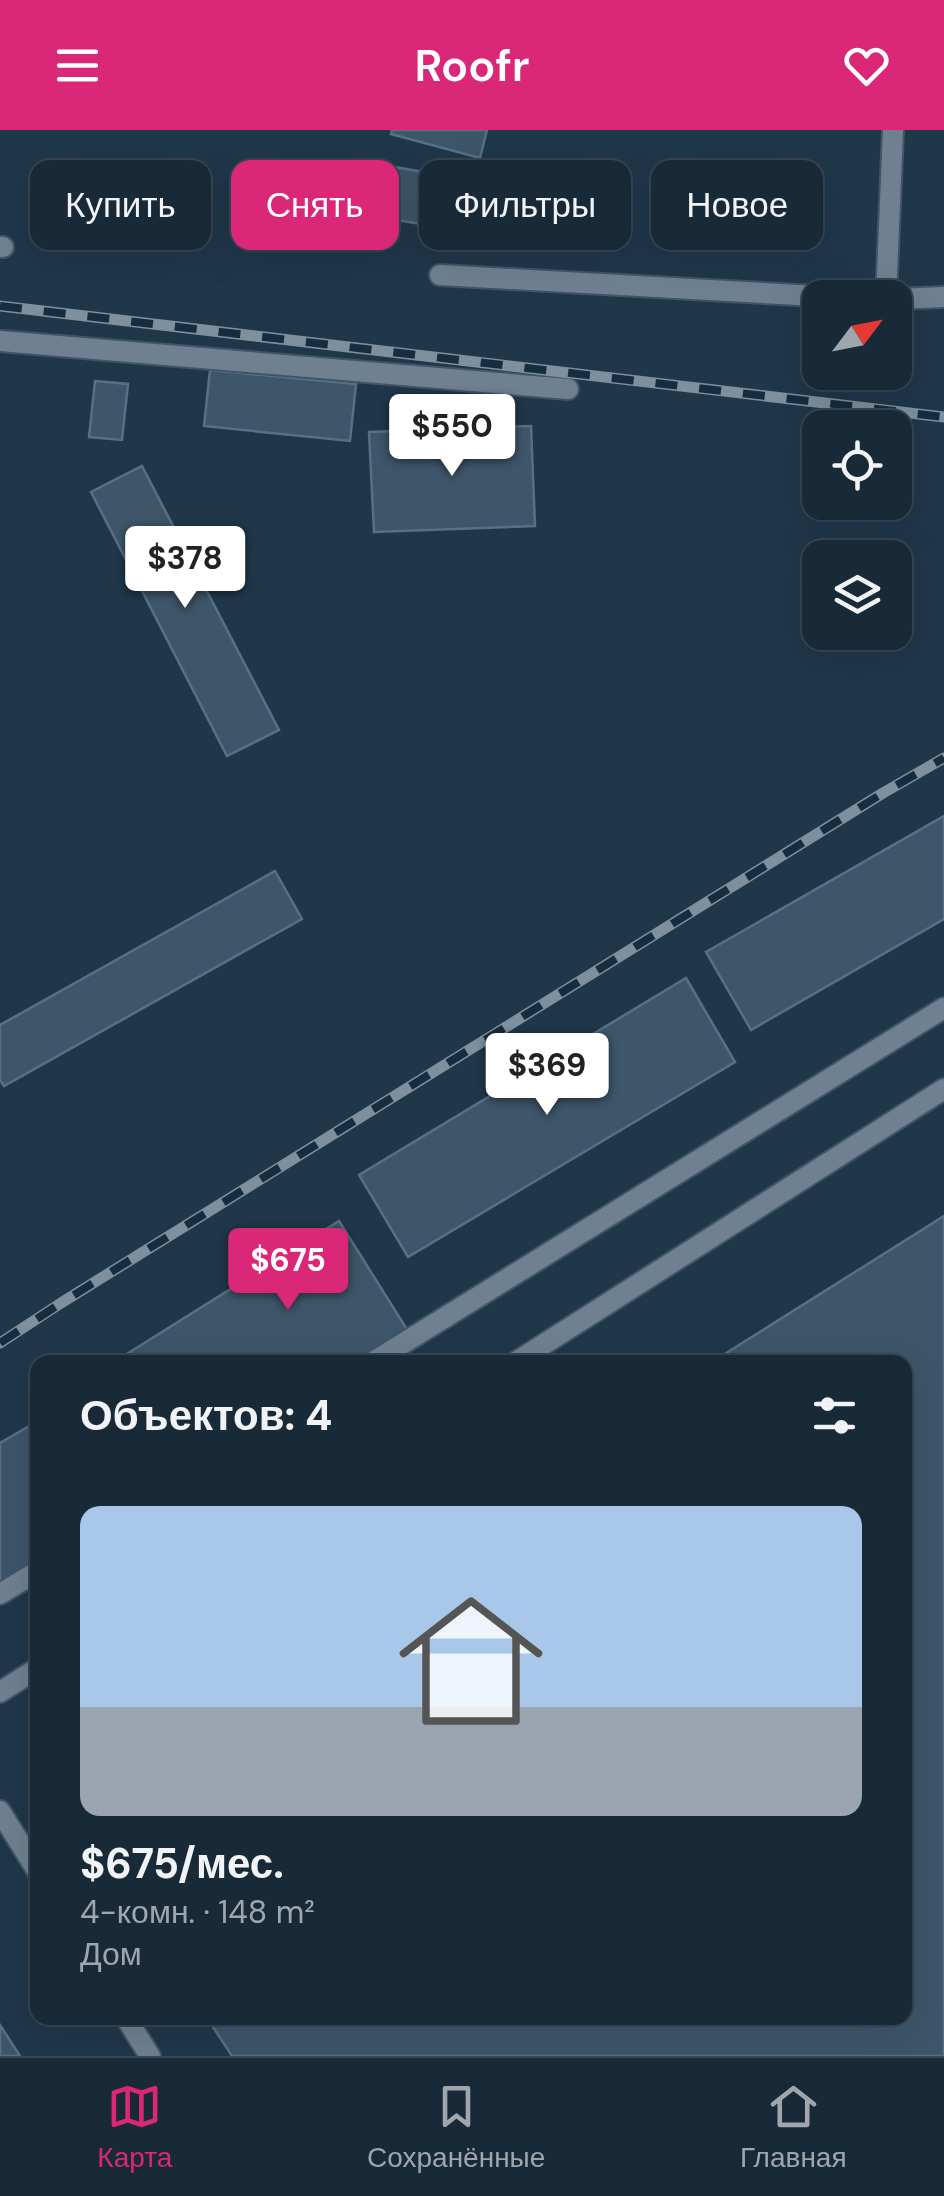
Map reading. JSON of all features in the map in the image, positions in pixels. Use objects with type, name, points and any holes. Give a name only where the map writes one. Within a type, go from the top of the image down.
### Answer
[{"type":"street","points":[[887,280],[894,130]]},
{"type":"street","points":[[440,275],[802,295]]},
{"type":"street","points":[[912,299],[944,298]]},
{"type":"street","points":[[0,341],[568,389]]},
{"type":"street","points":[[384,1355],[944,1008]]},
{"type":"street","points":[[527,1355],[944,1089]]},
{"type":"street","points":[[0,1594],[30,1576]]},
{"type":"street","points":[[0,1692],[30,1673]]},
{"type":"street","points":[[0,1811],[30,1859]]},
{"type":"street","points":[[130,2025],[150,2056]]},
{"type":"building","points":[[392,130],[487,130],[480,158],[391,134]]},
{"type":"building","points":[[399,168],[419,171],[419,224],[399,220]]},
{"type":"building","points":[[210,370],[356,384],[350,441],[204,426]]},
{"type":"building","points":[[95,381],[128,384],[122,440],[89,437]]},
{"type":"building","points":[[531,426],[535,526],[374,532],[369,432]]},
{"type":"building","points":[[142,466],[279,730],[227,756],[91,492]]},
{"type":"building","points":[[944,816],[944,919],[751,1030],[706,952]]},
{"type":"building","points":[[275,871],[302,919],[4,1086],[0,1080],[0,1025]]},
{"type":"building","points":[[686,978],[735,1062],[408,1257],[359,1175]]},
{"type":"building","points":[[944,1216],[944,2056],[232,2056],[212,2025],[912,2025],[912,1355],[723,1355]]},
{"type":"building","points":[[339,1221],[408,1331],[369,1355],[125,1355]]},
{"type":"building","points":[[30,1426],[30,1568],[0,1586],[0,1443]]},
{"type":"building","points":[[0,2025],[20,2056],[0,2056]]},
{"type":"railway","points":[[0,306],[944,417]]},
{"type":"railway","points":[[0,1343],[944,758]]}]
